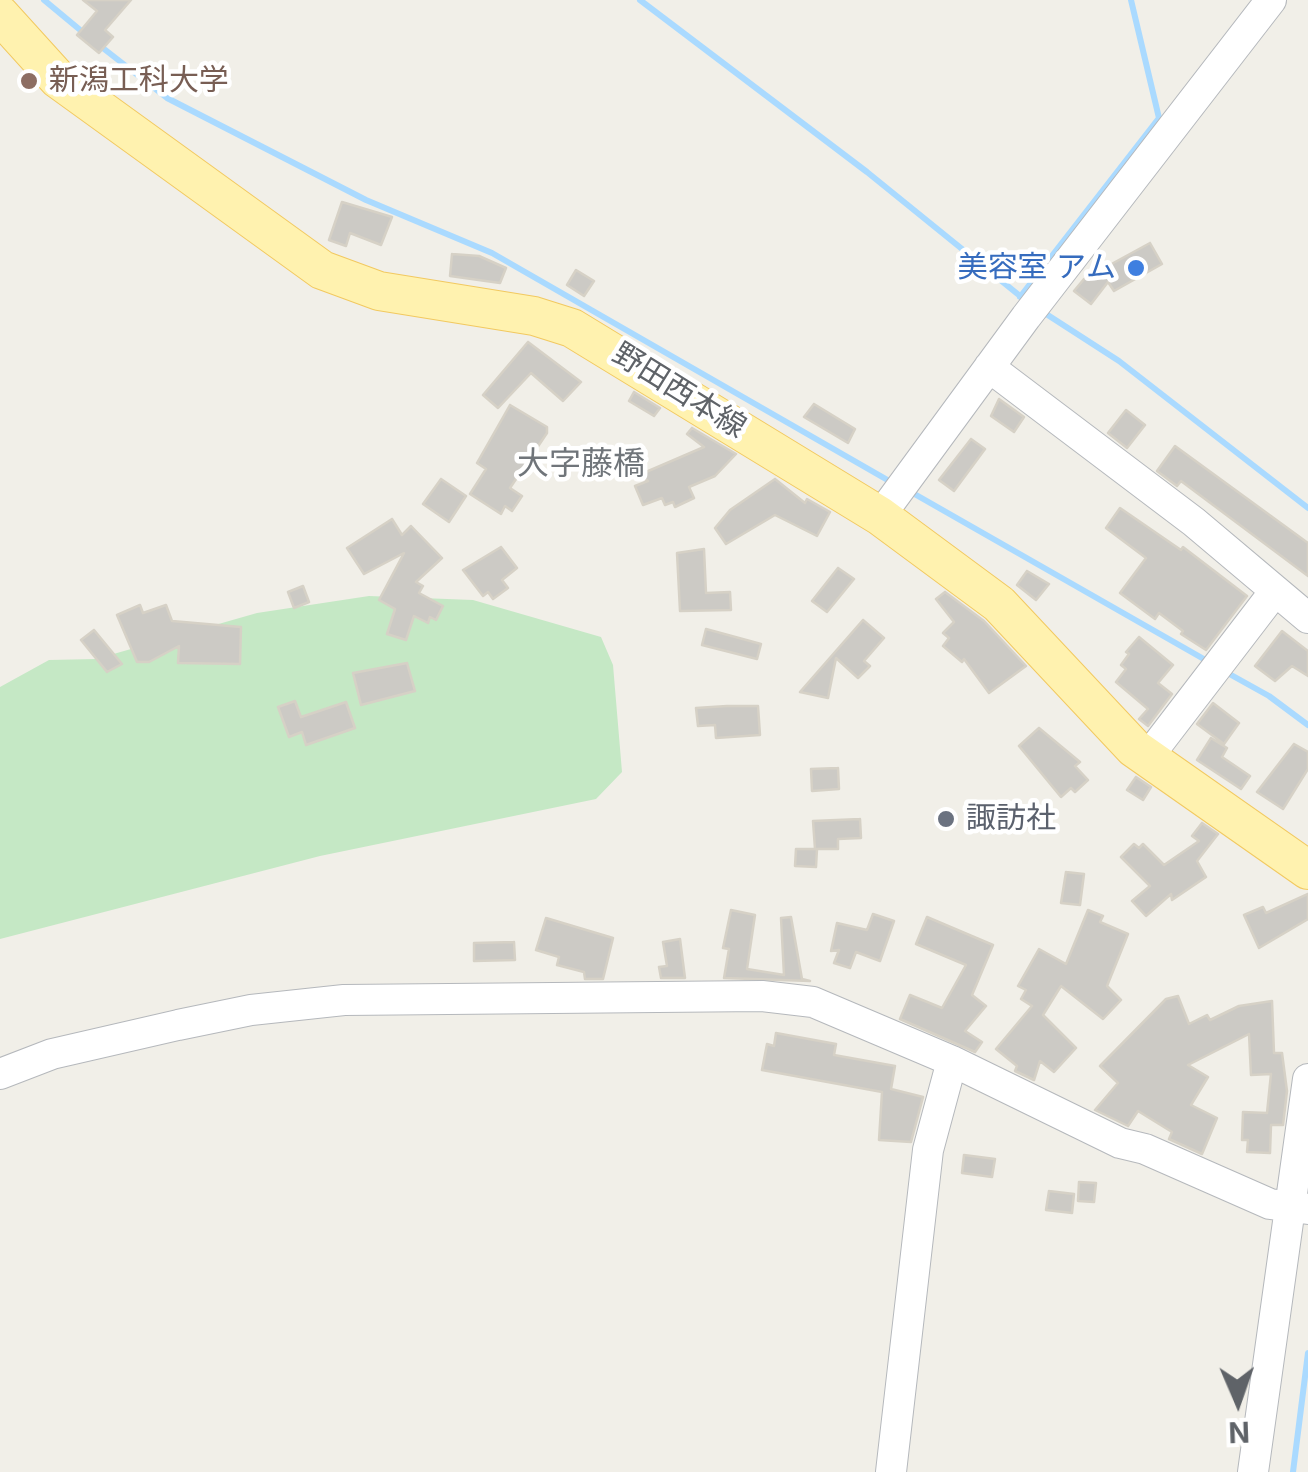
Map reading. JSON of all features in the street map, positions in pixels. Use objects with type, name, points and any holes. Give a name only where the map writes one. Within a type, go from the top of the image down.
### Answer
[{"type":"main road","name":"野田西本線","points":[[0,15],[58,79],[322,270],[379,291],[534,316],[572,328],[892,496],[999,604],[1106,722],[1147,758],[1308,870]]},
{"type":"street","points":[[892,496],[1271,0]]},
{"type":"street","points":[[989,366],[1194,522],[1308,618]]},
{"type":"street","points":[[1147,758],[1275,591]]},
{"type":"street","points":[[0,1074],[52,1054],[251,1010],[344,1000],[762,996],[814,1002],[952,1061],[1120,1143],[1145,1149],[1220,1185],[1299,1208]]},
{"type":"street","points":[[891,1472],[928,1150],[952,1061]]},
{"type":"street","points":[[1253,1472],[1299,1208],[1308,1078]]},
{"type":"green space","points":[[369,596],[473,600],[601,637],[613,665],[622,772],[596,799],[320,856],[0,939],[0,687],[49,660],[96,659],[257,613]]},
{"type":"building","points":[[83,0],[131,0],[105,30],[113,37],[99,53],[77,35],[97,11]]},
{"type":"building","points":[[342,202],[392,217],[381,245],[350,233],[346,246],[329,240]]},
{"type":"building","points":[[1150,243],[1162,264],[1114,291],[1108,282],[1091,304],[1074,291],[1084,279]]},
{"type":"building","points":[[452,254],[479,256],[506,268],[500,283],[450,276]]},
{"type":"building","points":[[576,270],[594,281],[584,296],[567,285]]},
{"type":"building","points":[[528,342],[581,382],[563,401],[531,373],[498,408],[483,395]]},
{"type":"building","points":[[634,392],[660,408],[654,416],[629,401]]},
{"type":"building","points":[[999,399],[1024,417],[1014,432],[991,416]]},
{"type":"building","points":[[814,404],[855,429],[848,443],[804,417]]},
{"type":"building","points":[[510,405],[547,427],[547,433],[510,488],[522,496],[512,511],[505,506],[501,514],[470,494],[486,469],[477,463]]},
{"type":"building","points":[[1126,410],[1145,425],[1127,448],[1108,433]]},
{"type":"building","points":[[692,428],[736,454],[715,476],[689,487],[694,498],[675,507],[673,502],[665,505],[662,498],[643,505],[635,486],[648,481],[639,475],[704,447],[687,434]]},
{"type":"building","points":[[971,439],[985,449],[954,491],[939,480]]},
{"type":"building","points":[[1175,446],[1308,543],[1308,576],[1181,481],[1177,486],[1157,471]]},
{"type":"building","points":[[441,479],[466,496],[449,522],[423,504]]},
{"type":"building","points":[[775,479],[805,503],[807,499],[830,512],[817,536],[775,515],[726,544],[715,528],[730,510]]},
{"type":"building","points":[[1120,508],[1181,550],[1183,547],[1247,596],[1206,650],[1159,613],[1155,619],[1120,593],[1146,558],[1106,528]]},
{"type":"building","points":[[392,519],[402,535],[411,526],[442,558],[416,582],[423,586],[419,593],[443,606],[436,620],[430,617],[428,623],[414,616],[406,640],[387,634],[395,609],[379,600],[404,553],[364,574],[347,548]]},
{"type":"building","points":[[501,547],[517,568],[502,580],[508,588],[493,599],[488,592],[483,596],[463,570]]},
{"type":"building","points":[[704,549],[706,593],[730,592],[731,610],[680,611],[677,553]]},
{"type":"building","points":[[838,568],[854,579],[827,612],[812,601]]},
{"type":"building","points":[[1027,571],[1049,584],[1036,600],[1017,585]]},
{"type":"building","points":[[303,586],[309,602],[294,608],[288,592]]},
{"type":"building","points":[[945,592],[984,621],[1026,666],[989,693],[964,659],[962,662],[943,646],[949,638],[943,633],[954,622],[936,599]]},
{"type":"building","points":[[140,605],[143,613],[166,605],[172,621],[241,627],[240,664],[178,663],[179,646],[149,662],[137,662],[117,615]]},
{"type":"building","points":[[863,620],[884,638],[864,661],[870,666],[858,678],[836,658],[828,698],[800,692]]},
{"type":"building","points":[[706,629],[761,644],[757,659],[702,645]]},
{"type":"building","points":[[94,630],[122,664],[107,672],[81,640]]},
{"type":"building","points":[[1282,631],[1308,651],[1308,676],[1292,666],[1275,681],[1255,666]]},
{"type":"building","points":[[1139,637],[1173,665],[1158,683],[1172,694],[1148,726],[1139,719],[1148,709],[1116,682],[1126,669],[1121,665],[1129,654],[1126,652]]},
{"type":"building","points":[[407,663],[415,691],[361,705],[353,673]]},
{"type":"building","points":[[295,701],[301,717],[346,702],[355,728],[306,745],[302,732],[289,737],[278,707]]},
{"type":"building","points":[[1213,703],[1239,723],[1224,744],[1197,724]]},
{"type":"building","points":[[758,706],[760,735],[716,738],[715,725],[698,726],[696,708]]},
{"type":"building","points":[[1039,728],[1080,762],[1075,766],[1088,780],[1075,792],[1071,788],[1061,797],[1019,746]]},
{"type":"building","points":[[1211,738],[1227,748],[1222,757],[1250,776],[1241,789],[1197,760]]},
{"type":"building","points":[[1294,744],[1308,752],[1308,769],[1283,809],[1257,792]]},
{"type":"building","points":[[838,768],[839,789],[812,791],[811,769]]},
{"type":"building","points":[[1136,777],[1151,787],[1143,800],[1127,790]]},
{"type":"building","points":[[860,819],[861,838],[838,839],[838,849],[817,849],[816,867],[795,866],[796,849],[815,849],[813,821]]},
{"type":"building","points":[[1202,823],[1218,834],[1197,861],[1206,877],[1172,900],[1171,894],[1146,916],[1132,901],[1150,886],[1121,857],[1134,844],[1139,848],[1143,844],[1164,865],[1199,841],[1192,836]]},
{"type":"building","points":[[1066,872],[1084,874],[1080,905],[1061,903]]},
{"type":"building","points":[[1308,894],[1308,919],[1259,948],[1244,915],[1263,907],[1266,913]]},
{"type":"building","points":[[731,910],[755,915],[747,969],[784,975],[781,918],[791,917],[802,979],[810,981],[724,978],[729,949],[723,948]]},
{"type":"building","points":[[1088,910],[1103,916],[1100,922],[1128,934],[1107,986],[1121,1000],[1103,1019],[1061,986],[1043,1015],[1076,1048],[1054,1072],[1040,1061],[1034,1080],[1015,1071],[1017,1066],[996,1049],[1032,1006],[1021,999],[1026,990],[1018,986],[1039,949],[1066,964]]},
{"type":"building","points":[[873,914],[894,921],[880,961],[856,952],[850,968],[834,963],[839,950],[831,951],[837,923],[867,930]]},
{"type":"building","points":[[927,917],[993,945],[972,995],[986,1006],[965,1031],[982,1042],[975,1052],[900,1019],[910,995],[942,1008],[966,965],[916,944]]},
{"type":"building","points":[[546,918],[613,938],[603,979],[585,979],[584,972],[557,965],[559,957],[536,950]]},
{"type":"building","points":[[680,939],[685,978],[661,978],[659,967],[667,966],[663,942]]},
{"type":"building","points":[[514,942],[515,960],[474,961],[474,943]]},
{"type":"building","points":[[1178,996],[1189,1024],[1207,1015],[1210,1020],[1239,1006],[1272,1001],[1274,1053],[1282,1053],[1287,1091],[1283,1125],[1271,1125],[1270,1153],[1247,1152],[1248,1140],[1242,1140],[1243,1112],[1267,1113],[1271,1074],[1251,1075],[1249,1034],[1188,1065],[1208,1077],[1191,1105],[1217,1118],[1202,1154],[1169,1139],[1172,1132],[1138,1111],[1128,1126],[1095,1110],[1118,1083],[1100,1066],[1166,999]]},
{"type":"building","points":[[776,1033],[836,1044],[834,1055],[895,1066],[891,1089],[923,1097],[911,1142],[879,1140],[882,1092],[762,1070],[767,1044],[774,1046]]},
{"type":"building","points":[[964,1155],[995,1159],[992,1177],[962,1173]]},
{"type":"building","points":[[1079,1182],[1096,1183],[1094,1202],[1078,1201]]},
{"type":"building","points":[[1049,1191],[1074,1194],[1072,1213],[1046,1210]]},
{"type":"waterway","points":[[44,0],[85,34]]},
{"type":"waterway","points":[[640,0],[867,172],[1025,300]]},
{"type":"waterway","points":[[1020,297],[1159,118],[1131,0]]},
{"type":"waterway","points":[[99,45],[167,98],[366,200],[492,253],[891,482]]},
{"type":"waterway","points":[[1040,310],[1119,361],[1308,508]]},
{"type":"waterway","points":[[911,492],[1209,662]]},
{"type":"waterway","points":[[1224,671],[1269,696],[1308,725]]},
{"type":"waterway","points":[[1293,1472],[1308,1353]]},
{"type":"place","name":"新潟工科大学","points":[[29,81]]},
{"type":"place","name":"美容室 アム","points":[[1136,268]]},
{"type":"place","name":"諏訪社","points":[[946,819]]},
{"type":"district","name":"大字藤橋","points":[[581,464]]}]
